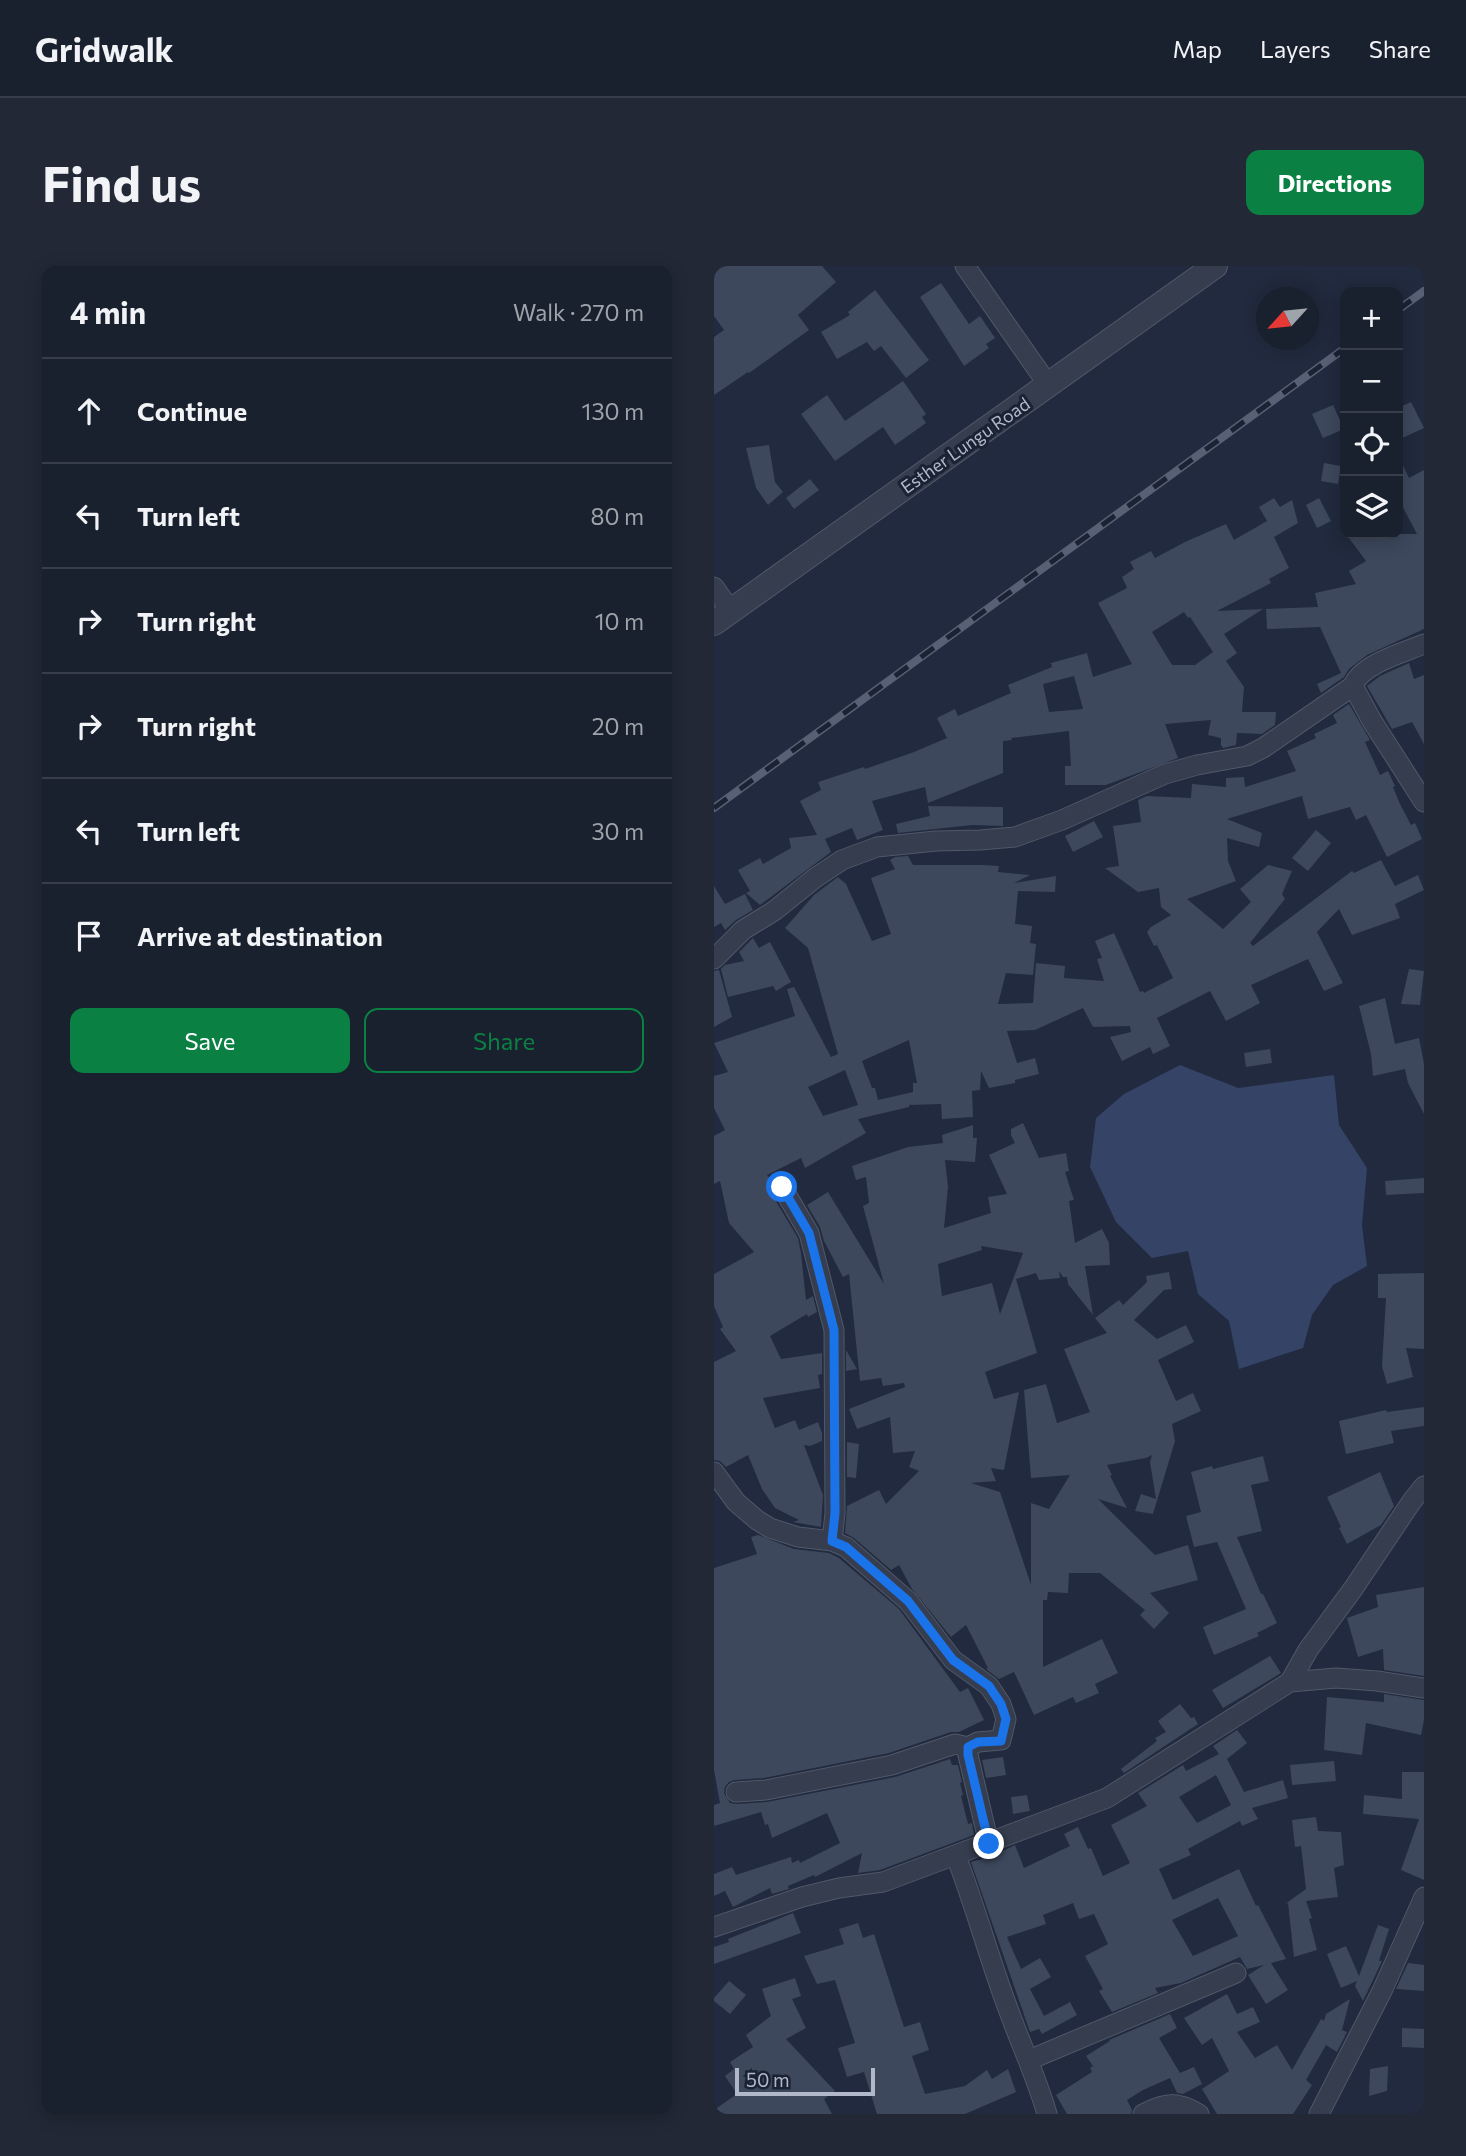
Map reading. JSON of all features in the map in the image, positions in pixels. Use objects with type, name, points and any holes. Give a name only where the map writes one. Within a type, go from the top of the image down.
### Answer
[{"type":"street","points":[[965,266],[1049,386]]},
{"type":"street","name":"Esther Lungu Road","points":[[723,617],[1214,266]]},
{"type":"street","points":[[714,587],[723,617]]},
{"type":"street","points":[[714,959],[743,930],[774,911],[842,860],[877,847],[1014,837],[1062,820],[1165,774],[1196,765],[1247,756],[1263,748],[1353,686],[1360,673],[1424,644]]},
{"type":"street","points":[[1353,686],[1424,802]]},
{"type":"street","points":[[782,1187],[809,1233],[834,1330],[835,1513],[832,1541]]},
{"type":"street","points":[[714,1472],[736,1502],[770,1528],[798,1537],[832,1541],[846,1547],[908,1601],[953,1660],[989,1686],[1001,1704],[1006,1719],[1001,1741],[978,1742],[968,1747],[955,1744],[892,1765],[766,1790],[736,1792]]},
{"type":"street","points":[[1290,1682],[1308,1650],[1424,1486]]},
{"type":"street","points":[[714,1927],[802,1897],[839,1888],[883,1882],[1107,1798],[1290,1682],[1336,1678],[1424,1688]]},
{"type":"street","points":[[968,1747],[989,1844]]},
{"type":"street","points":[[956,1856],[1047,2114]]},
{"type":"street","points":[[1320,2114],[1382,1991],[1424,1897]]},
{"type":"street","points":[[1029,2060],[1236,1973]]},
{"type":"street","points":[[1143,2114],[1175,2104],[1199,2114]]},
{"type":"water","points":[[1180,1065],[1238,1088],[1334,1075],[1339,1125],[1367,1168],[1362,1225],[1367,1266],[1333,1285],[1312,1315],[1303,1348],[1239,1369],[1229,1321],[1198,1294],[1188,1251],[1152,1258],[1116,1222],[1090,1167],[1096,1118],[1124,1094]]},
{"type":"building","points":[[719,266],[822,266],[836,282],[798,315],[809,330],[714,395],[714,337],[724,330],[714,316],[714,270]]},
{"type":"building","points":[[941,283],[969,324],[980,316],[995,338],[986,344],[989,348],[964,366],[920,297]]},
{"type":"building","points":[[875,290],[929,360],[906,378],[881,346],[874,351],[867,342],[837,359],[821,332],[850,315],[848,312]]},
{"type":"building","points":[[903,381],[926,414],[922,417],[926,423],[895,445],[883,427],[835,461],[801,414],[827,395],[845,421]]},
{"type":"building","points":[[1411,402],[1424,428],[1403,438],[1403,413],[1403,406]]},
{"type":"building","points":[[1333,405],[1340,420],[1340,431],[1323,438],[1312,414]]},
{"type":"building","points":[[769,445],[775,482],[783,492],[768,505],[756,488],[746,448]]},
{"type":"building","points":[[1324,463],[1340,466],[1338,484],[1321,481]]},
{"type":"building","points":[[1403,465],[1409,478],[1424,470],[1424,629],[1367,655],[1349,669],[1344,677],[1321,693],[1317,684],[1341,673],[1320,627],[1267,629],[1266,609],[1318,607],[1315,593],[1356,584],[1349,571],[1366,561],[1350,539],[1403,539],[1403,534],[1417,534],[1403,507]]},
{"type":"building","points":[[810,479],[819,490],[794,509],[786,498]]},
{"type":"building","points":[[1274,498],[1280,507],[1292,500],[1298,523],[1274,537],[1289,568],[1269,579],[1271,583],[1217,611],[1263,609],[1224,634],[1237,653],[1226,661],[1244,687],[1242,712],[1276,712],[1275,725],[1262,734],[1237,733],[1236,745],[1223,748],[1221,738],[1208,735],[1211,720],[1165,724],[1178,758],[1106,785],[1065,785],[1065,766],[1071,766],[1069,731],[1011,738],[1012,740],[1003,741],[1003,773],[928,803],[925,787],[872,801],[883,830],[857,840],[852,828],[825,839],[831,852],[760,905],[746,893],[750,891],[738,870],[760,858],[763,864],[791,848],[789,838],[817,835],[800,801],[821,790],[818,782],[864,767],[865,769],[947,738],[937,718],[955,709],[958,716],[1011,693],[1008,685],[1052,667],[1051,663],[1087,653],[1093,677],[1132,664],[1098,603],[1127,588],[1122,577],[1134,569],[1130,562],[1151,551],[1155,558],[1226,524],[1234,540],[1267,521],[1259,507]],"holes":[[[1184,612],[1213,652],[1195,665],[1172,665],[1152,632]],[[1074,676],[1083,709],[1049,712],[1043,684]]]},
{"type":"building","points":[[1319,498],[1331,521],[1317,528],[1306,505]]},
{"type":"building","points":[[1409,663],[1414,679],[1424,675],[1424,744],[1412,722],[1392,729],[1367,686],[1380,676]]},
{"type":"building","points":[[1349,704],[1370,740],[1365,742],[1380,775],[1388,771],[1400,804],[1411,825],[1415,823],[1422,839],[1387,857],[1366,815],[1356,820],[1350,807],[1308,819],[1302,796],[1227,819],[1262,833],[1259,847],[1227,838],[1228,861],[1236,881],[1187,899],[1223,929],[1251,902],[1240,889],[1268,865],[1292,871],[1282,894],[1285,899],[1250,943],[1253,946],[1352,871],[1354,873],[1381,860],[1395,886],[1418,875],[1424,890],[1395,904],[1400,918],[1352,935],[1339,909],[1317,932],[1343,983],[1324,991],[1308,959],[1251,985],[1260,1003],[1226,1021],[1210,991],[1157,1018],[1170,1046],[1153,1054],[1150,1047],[1122,1061],[1110,1037],[1131,1032],[1130,1026],[1093,1027],[1083,1008],[1035,1030],[1007,1031],[1017,1063],[1035,1058],[1039,1074],[1015,1080],[1015,1083],[989,1088],[981,1071],[980,1090],[972,1091],[973,1117],[942,1119],[941,1104],[909,1105],[858,1119],[866,1133],[805,1168],[801,1158],[767,1175],[772,1181],[771,1193],[798,1238],[806,1300],[813,1296],[817,1312],[808,1317],[807,1314],[770,1336],[781,1359],[822,1353],[822,1374],[818,1375],[820,1388],[763,1398],[775,1428],[795,1420],[799,1430],[818,1422],[822,1433],[822,1441],[810,1446],[804,1445],[823,1495],[821,1527],[793,1522],[799,1520],[775,1508],[762,1489],[748,1455],[726,1467],[720,1461],[714,1460],[714,1362],[736,1351],[720,1329],[723,1327],[714,1306],[714,1274],[754,1252],[729,1223],[720,1181],[714,1184],[714,1136],[725,1130],[714,1108],[714,1076],[728,1072],[714,1043],[795,1016],[787,989],[794,987],[831,1057],[838,1054],[808,948],[785,928],[814,895],[838,877],[846,884],[872,941],[891,934],[871,878],[895,869],[890,860],[895,857],[908,856],[913,865],[999,866],[998,872],[1030,875],[1014,883],[1056,876],[1055,892],[1018,891],[1015,924],[1032,926],[1030,943],[1036,944],[1033,975],[1006,973],[998,1004],[1033,1003],[1036,963],[1065,966],[1064,978],[1104,981],[1097,959],[1102,958],[1095,941],[1114,933],[1140,992],[1144,993],[1173,978],[1157,945],[1154,946],[1147,932],[1171,915],[1161,907],[1159,888],[1138,892],[1105,868],[1119,866],[1113,826],[1141,822],[1138,800],[1147,796],[1191,798],[1192,784],[1226,787],[1226,778],[1244,777],[1245,787],[1296,771],[1287,751],[1316,738],[1314,734],[1337,723],[1333,715]],"holes":[[[909,1040],[917,1083],[913,1083],[913,1092],[878,1100],[862,1061]],[[845,1070],[858,1105],[823,1116],[808,1087]]]},
{"type":"building","points":[[928,806],[1003,807],[1003,826],[972,825],[898,833],[896,824],[930,816]]},
{"type":"building","points":[[1094,821],[1103,837],[1073,852],[1065,836]]},
{"type":"building","points":[[1316,830],[1331,843],[1308,871],[1292,858]]},
{"type":"building","points":[[714,886],[725,904],[745,894],[753,910],[725,930],[721,923],[714,927]]},
{"type":"building","points":[[753,938],[759,948],[770,942],[791,982],[776,991],[773,986],[728,997],[721,969],[725,965],[744,961],[739,952]]},
{"type":"building","points":[[1409,969],[1424,971],[1420,1005],[1401,1004]]},
{"type":"building","points":[[719,970],[732,1017],[714,1027],[714,971]]},
{"type":"building","points":[[1385,998],[1395,1044],[1419,1038],[1424,1064],[1424,1114],[1408,1083],[1405,1069],[1373,1076],[1371,1054],[1359,1006]]},
{"type":"building","points":[[1270,1049],[1272,1063],[1246,1067],[1244,1053]]},
{"type":"building","points":[[1023,1123],[1039,1158],[1066,1153],[1069,1171],[1065,1172],[1074,1200],[1069,1201],[1075,1243],[1102,1229],[1109,1243],[1110,1265],[1085,1266],[1093,1315],[1068,1284],[1067,1277],[1063,1277],[1059,1271],[1060,1278],[1039,1280],[1036,1273],[1016,1279],[1037,1353],[985,1372],[994,1399],[1019,1392],[1004,1470],[991,1468],[996,1481],[971,1483],[1000,1492],[1031,1585],[1031,1503],[1049,1509],[1070,1475],[1031,1478],[1024,1390],[1046,1384],[1057,1423],[1090,1412],[1064,1349],[1107,1333],[1095,1318],[1119,1300],[1123,1305],[1147,1282],[1146,1276],[1169,1272],[1172,1289],[1164,1290],[1134,1320],[1157,1339],[1186,1325],[1194,1342],[1158,1360],[1176,1401],[1193,1393],[1201,1411],[1172,1424],[1175,1441],[1153,1514],[1135,1511],[1141,1494],[1156,1499],[1150,1462],[1152,1455],[1107,1465],[1127,1508],[1098,1499],[1155,1555],[1188,1545],[1198,1580],[1150,1593],[1169,1613],[1154,1629],[1140,1615],[1145,1610],[1100,1573],[1069,1573],[1068,1593],[1048,1592],[1047,1600],[1043,1600],[1043,1667],[1102,1639],[1118,1673],[1095,1684],[1099,1693],[1076,1703],[1073,1697],[1034,1715],[1014,1672],[999,1679],[986,1669],[988,1668],[966,1625],[951,1637],[912,1589],[899,1565],[891,1570],[845,1533],[847,1506],[879,1490],[886,1504],[919,1471],[909,1467],[915,1451],[893,1453],[890,1417],[857,1429],[849,1409],[905,1387],[904,1383],[883,1386],[881,1378],[860,1381],[849,1274],[843,1277],[807,1205],[828,1192],[884,1284],[863,1206],[869,1203],[866,1177],[856,1180],[852,1166],[908,1147],[943,1143],[942,1135],[973,1125],[973,1138],[977,1138],[975,1162],[945,1160],[948,1187],[944,1228],[991,1213],[988,1197],[1007,1194],[989,1155],[1015,1143],[1011,1129]],"holes":[[[981,1246],[1023,1253],[1000,1314],[992,1283],[942,1296],[938,1264],[982,1250]]]},
{"type":"building","points":[[1424,1178],[1424,1193],[1386,1195],[1385,1181]]},
{"type":"building","points":[[1424,1273],[1424,1349],[1406,1348],[1413,1377],[1387,1384],[1382,1366],[1386,1298],[1378,1298],[1378,1274]]},
{"type":"building","points":[[846,1350],[857,1369],[846,1371]]},
{"type":"building","points":[[1424,1407],[1424,1426],[1391,1431],[1394,1443],[1346,1454],[1339,1421],[1386,1410]]},
{"type":"building","points":[[847,1442],[859,1444],[856,1478],[847,1477]]},
{"type":"building","points":[[1263,1456],[1269,1481],[1251,1485],[1262,1531],[1237,1537],[1261,1594],[1277,1623],[1257,1633],[1259,1636],[1214,1655],[1203,1627],[1246,1609],[1217,1542],[1194,1547],[1186,1516],[1201,1512],[1191,1472]]},
{"type":"building","points":[[1380,1472],[1394,1506],[1381,1525],[1347,1544],[1327,1497]]},
{"type":"building","points":[[758,1535],[794,1549],[829,1553],[839,1558],[899,1609],[960,1692],[968,1688],[984,1720],[959,1732],[951,1732],[889,1753],[764,1778],[729,1782],[724,1793],[730,1803],[767,1802],[895,1777],[950,1759],[952,1765],[958,1765],[962,1782],[961,1796],[968,1824],[972,1823],[974,1835],[880,1870],[858,1873],[862,1853],[815,1877],[814,1875],[788,1886],[789,1889],[772,1894],[770,1888],[733,1907],[725,1891],[714,1896],[714,1874],[732,1867],[736,1875],[791,1857],[792,1863],[799,1860],[800,1863],[840,1843],[827,1813],[772,1838],[761,1812],[714,1826],[714,1805],[720,1803],[714,1770],[714,1568],[757,1554],[751,1537]]},
{"type":"building","points":[[1424,1587],[1424,1676],[1384,1670],[1383,1649],[1358,1657],[1347,1618],[1378,1607],[1376,1595]]},
{"type":"building","points":[[1270,1656],[1281,1673],[1223,1708],[1212,1690]]},
{"type":"building","points":[[1384,1694],[1424,1700],[1421,1735],[1366,1723],[1362,1755],[1324,1750],[1327,1697],[1384,1702]]},
{"type":"building","points":[[1180,1704],[1198,1724],[1124,1773],[1121,1769],[1157,1741],[1155,1738],[1166,1732],[1158,1721]]},
{"type":"building","points":[[1237,1730],[1247,1743],[1227,1759],[1244,1792],[1283,1780],[1288,1798],[1252,1808],[1258,1819],[1242,1826],[1240,1821],[1188,1849],[1191,1855],[1159,1869],[1173,1900],[1239,1869],[1286,1959],[1271,1963],[1288,1990],[1266,2004],[1248,1975],[1264,1965],[1247,1969],[1240,1957],[1181,1983],[1155,1988],[1158,1993],[1112,2012],[1099,1991],[1103,1989],[1085,1956],[1108,1944],[1094,1914],[1079,1919],[1073,1903],[1043,1915],[1046,1924],[1007,1937],[1021,1969],[1040,1958],[1051,1977],[1030,1989],[1044,2016],[1070,2002],[1077,2015],[1042,2034],[1039,2029],[1030,2032],[971,1862],[1015,1845],[1024,1868],[1070,1846],[1064,1834],[1078,1827],[1103,1876],[1130,1863],[1111,1825],[1147,1806],[1138,1793],[1183,1765],[1186,1771],[1219,1754],[1213,1746]],"holes":[[[1216,1775],[1231,1805],[1197,1823],[1179,1797]],[[1218,1898],[1238,1936],[1193,1956],[1172,1920]]]},
{"type":"building","points":[[1003,1757],[1006,1775],[986,1778],[982,1760]]},
{"type":"building","points":[[1334,1761],[1336,1781],[1292,1785],[1290,1765]]},
{"type":"building","points":[[1402,1772],[1424,1772],[1424,1880],[1401,1870],[1419,1819],[1363,1814],[1364,1795],[1402,1799]]},
{"type":"building","points":[[1027,1795],[1030,1811],[1013,1814],[1011,1797]]},
{"type":"building","points":[[1316,1817],[1318,1831],[1341,1832],[1344,1865],[1334,1868],[1338,1897],[1306,1901],[1312,1918],[1309,1919],[1317,1950],[1294,1957],[1288,1903],[1285,1904],[1306,1889],[1301,1846],[1295,1847],[1292,1820]]},
{"type":"building","points":[[793,1913],[801,1933],[714,1964],[714,1947]]},
{"type":"building","points":[[858,1923],[863,1938],[874,1934],[904,2027],[920,2022],[929,2050],[912,2056],[925,2094],[965,2086],[987,2070],[992,2079],[1008,2069],[1016,2092],[965,2114],[877,2114],[864,2072],[847,2077],[838,2048],[855,2043],[835,1980],[817,1984],[804,1956],[844,1944],[839,1929]]},
{"type":"building","points":[[1378,1925],[1389,1929],[1379,1961],[1382,1961],[1363,2001],[1355,1986],[1357,1981],[1341,1988],[1327,1954],[1346,1946],[1359,1976]]},
{"type":"building","points":[[1408,1963],[1424,1965],[1424,1991],[1396,1989]]},
{"type":"building","points":[[795,1978],[801,1996],[792,1999],[806,2028],[786,2039],[835,2091],[824,2099],[832,2114],[714,2114],[714,2110],[737,2094],[725,2076],[734,2069],[730,2062],[753,2047],[746,2035],[771,2016],[762,1989]]},
{"type":"building","points":[[729,1981],[746,1995],[730,2014],[714,2001]]},
{"type":"building","points":[[1227,1994],[1237,2014],[1253,2007],[1260,2022],[1237,2032],[1255,2058],[1277,2045],[1292,2070],[1321,2019],[1324,2021],[1326,2014],[1350,1999],[1342,2030],[1347,2032],[1337,2052],[1326,2045],[1306,2080],[1312,2085],[1293,2114],[1217,2114],[1202,2089],[1229,2071],[1212,2038],[1202,2045],[1184,2018]]},
{"type":"building","points":[[1170,2014],[1177,2028],[1159,2038],[1180,2073],[1194,2067],[1202,2084],[1183,2094],[1177,2093],[1170,2078],[1127,2100],[1131,2114],[1067,2114],[1056,2095],[1092,2072],[1090,2068],[1093,2066],[1086,2056],[1109,2040]]},
{"type":"building","points":[[1402,2028],[1424,2029],[1424,2048],[1402,2047]]},
{"type":"building","points":[[1388,2066],[1387,2091],[1369,2096],[1370,2069]]},
{"type":"railway","points":[[1403,306],[1424,291]]},
{"type":"railway","points":[[714,808],[1342,350]]},
{"type":"route","points":[[782,1187],[809,1233],[834,1330],[835,1513],[832,1541],[846,1547],[908,1601],[953,1660],[989,1686],[1001,1704],[1006,1719],[1001,1741],[978,1742],[968,1747],[989,1844]]}]
